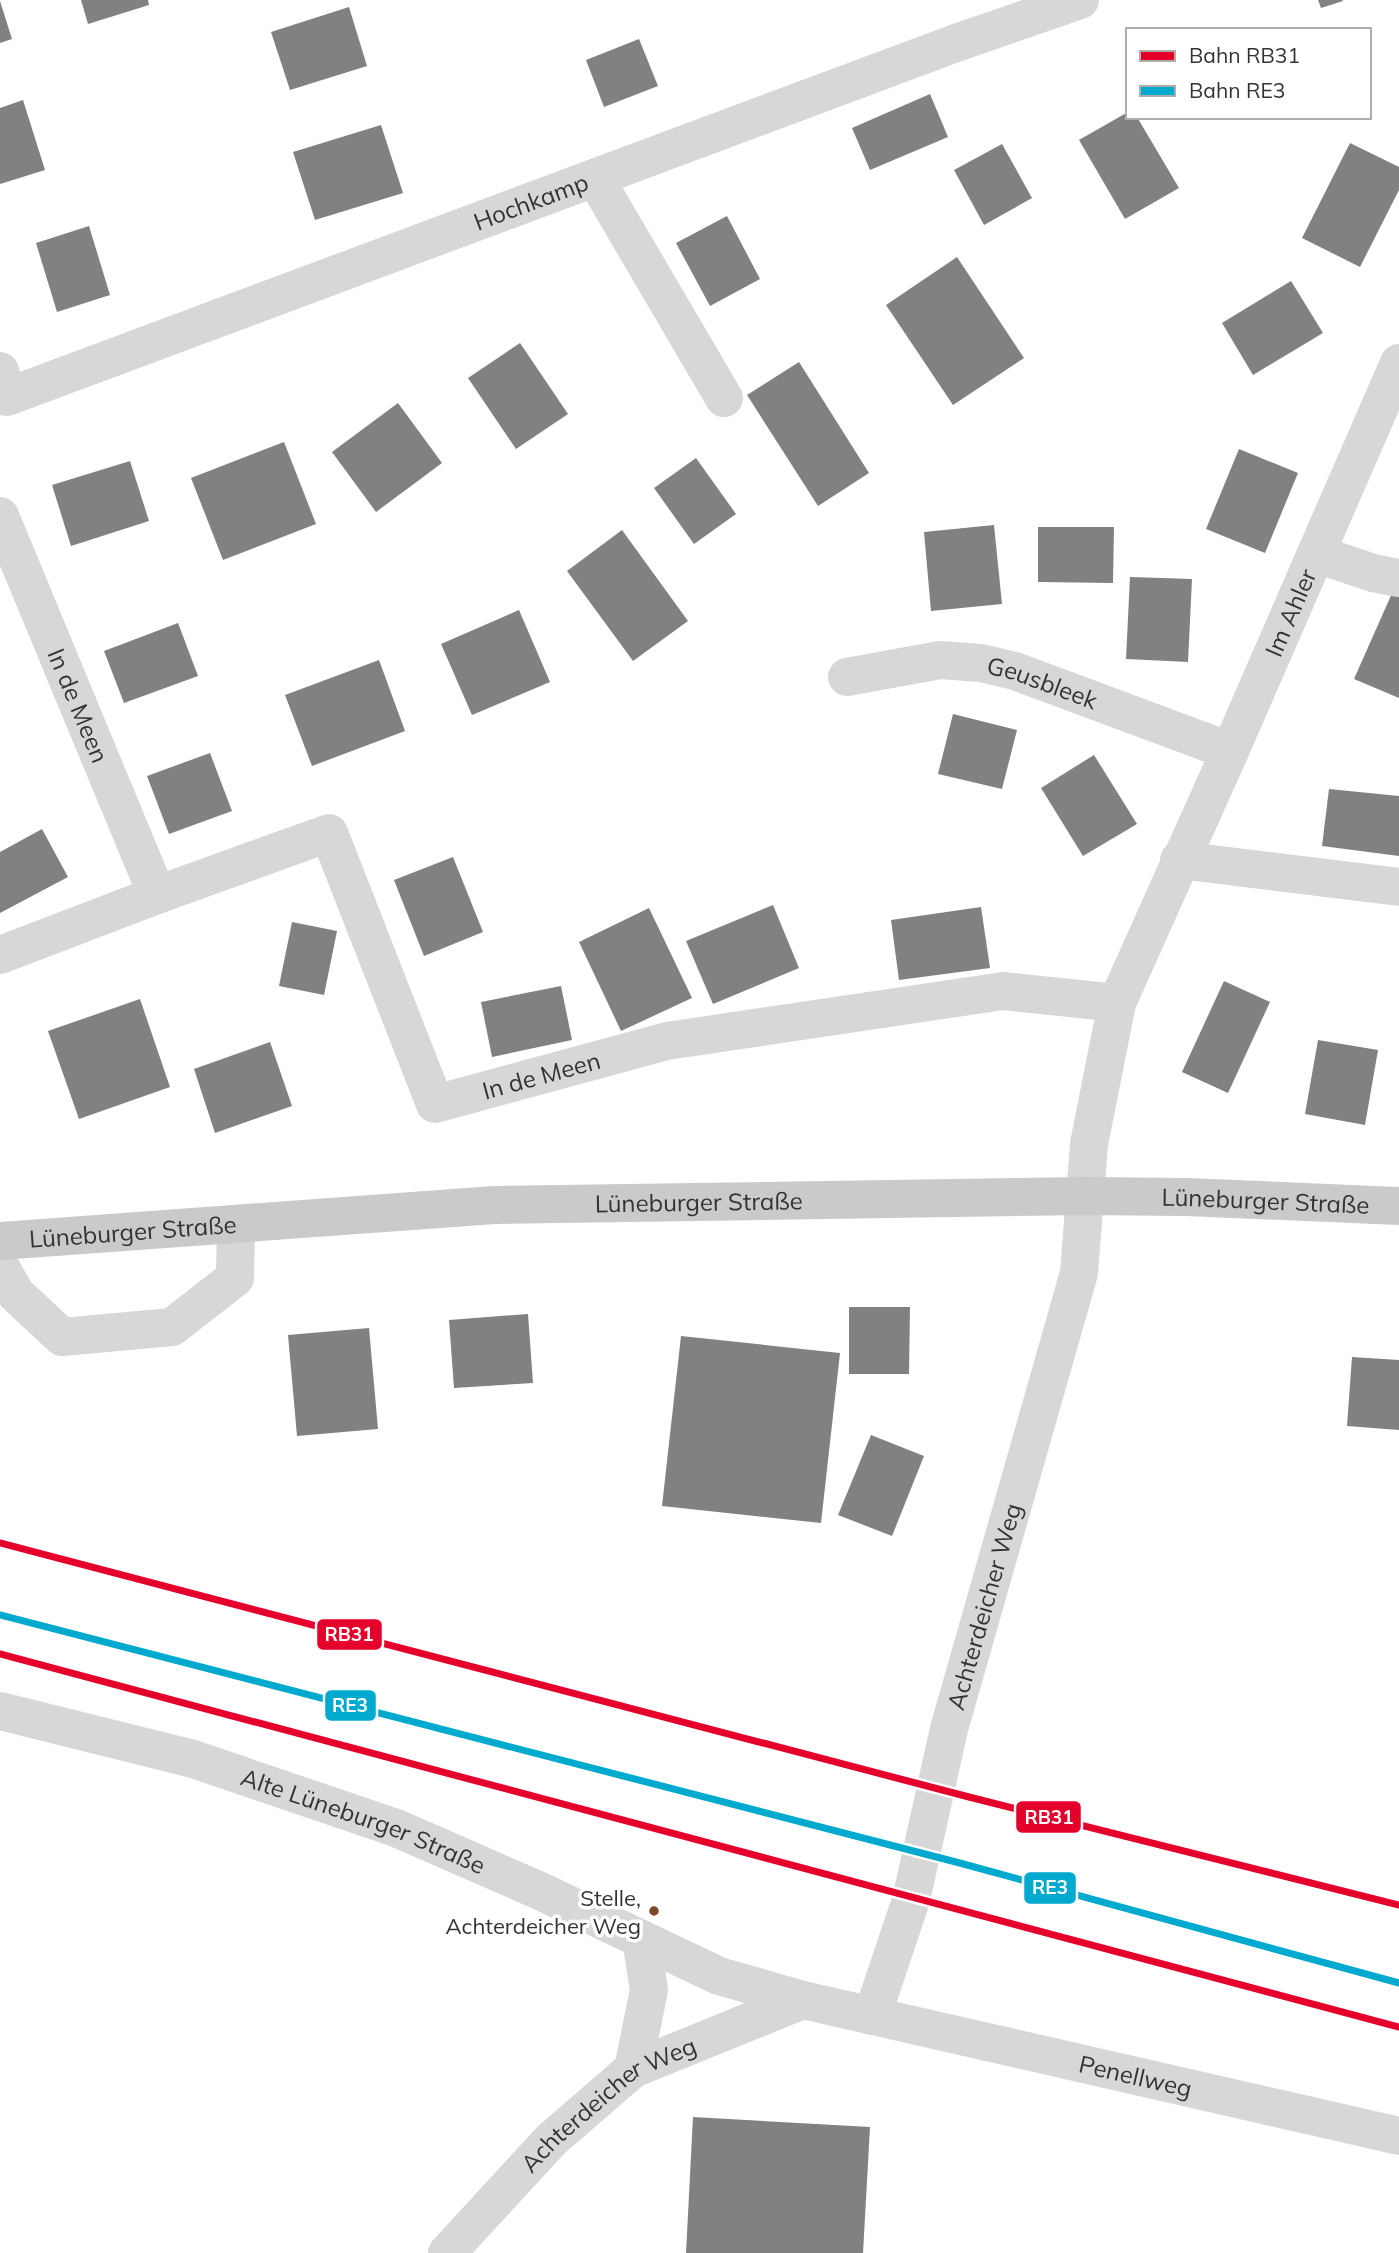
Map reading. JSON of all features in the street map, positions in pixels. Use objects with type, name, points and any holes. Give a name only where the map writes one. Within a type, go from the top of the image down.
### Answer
[{"type":"main road","name":"Lüneburger Straße","points":[[0,1241],[495,1205],[1085,1196],[1186,1197],[1399,1206]]},
{"type":"street","name":"Hochkamp","points":[[3,390],[595,178],[956,43],[1080,0]]},
{"type":"street","points":[[595,178],[724,398]]},
{"type":"street","name":"Im Ahler","points":[[1085,1196],[1089,1144],[1116,1003],[1230,751],[1399,363]]},
{"type":"street","name":"In de Meen","points":[[0,516],[157,895]]},
{"type":"street","points":[[1317,554],[1373,573],[1399,578]]},
{"type":"street","name":"Geusbleek","points":[[847,677],[940,660],[981,663],[1015,671],[1230,751]]},
{"type":"street","name":"In de Meen","points":[[0,955],[329,833],[435,1104],[667,1041],[1003,991],[1116,1003]]},
{"type":"street","points":[[1179,860],[1399,887]]},
{"type":"street","name":"Achterdeicher Weg","points":[[872,2016],[911,1900],[949,1729],[1079,1273],[1085,1196]]},
{"type":"street","points":[[0,1266],[16,1294],[62,1337],[172,1327],[235,1278],[236,1224]]},
{"type":"street","name":"Alte Lüneburger Straße","points":[[0,1711],[193,1759],[396,1828],[538,1890],[719,1976],[872,2016]]},
{"type":"street","points":[[633,2069],[649,1990],[641,1939]]},
{"type":"street","name":"Achterdeicher Weg","points":[[447,2253],[551,2140],[633,2069],[803,2000]]},
{"type":"street","name":"Penellweg","points":[[872,2016],[1399,2136]]},
{"type":"building","points":[[81,0],[148,0],[149,5],[88,24]]},
{"type":"building","points":[[1318,0],[1342,0],[1343,1],[1321,8]]},
{"type":"building","points":[[0,1],[12,39],[0,43]]},
{"type":"building","points":[[349,7],[367,66],[290,90],[271,32]]},
{"type":"building","points":[[639,39],[658,86],[604,107],[586,60]]},
{"type":"building","points":[[930,94],[948,137],[870,170],[852,128]]},
{"type":"building","points":[[23,100],[45,170],[0,184],[0,108]]},
{"type":"building","points":[[1126,113],[1126,119],[1138,119],[1179,188],[1125,219],[1079,140]]},
{"type":"building","points":[[381,125],[403,193],[315,220],[293,152]]},
{"type":"building","points":[[1350,143],[1399,167],[1399,190],[1360,267],[1302,238]]},
{"type":"building","points":[[1002,144],[1032,198],[984,225],[954,170]]},
{"type":"building","points":[[727,216],[760,279],[710,306],[676,243]]},
{"type":"building","points":[[89,226],[110,295],[57,312],[36,243]]},
{"type":"building","points":[[957,257],[1024,358],[953,405],[886,305]]},
{"type":"building","points":[[1291,281],[1323,333],[1253,375],[1222,323]]},
{"type":"building","points":[[520,343],[568,414],[516,449],[468,378]]},
{"type":"building","points":[[799,362],[869,473],[818,506],[747,395]]},
{"type":"building","points":[[398,403],[442,463],[376,512],[332,452]]},
{"type":"building","points":[[284,442],[316,524],[223,560],[191,478]]},
{"type":"building","points":[[1239,449],[1298,473],[1265,553],[1206,529]]},
{"type":"building","points":[[696,458],[736,514],[694,544],[654,488]]},
{"type":"building","points":[[130,461],[149,521],[71,546],[52,485]]},
{"type":"building","points":[[994,525],[1002,604],[931,611],[924,532]]},
{"type":"building","points":[[1038,527],[1114,527],[1113,583],[1038,582]]},
{"type":"building","points":[[622,530],[688,621],[633,661],[567,571]]},
{"type":"building","points":[[1130,577],[1192,579],[1188,662],[1126,659]]},
{"type":"building","points":[[1393,591],[1399,594],[1399,698],[1354,679]]},
{"type":"building","points":[[519,610],[550,682],[472,715],[441,644]]},
{"type":"building","points":[[178,623],[198,676],[124,703],[104,651]]},
{"type":"building","points":[[379,660],[405,731],[312,766],[285,695]]},
{"type":"building","points":[[953,714],[1017,730],[1002,789],[938,774]]},
{"type":"building","points":[[210,753],[232,811],[169,834],[147,776]]},
{"type":"building","points":[[1094,755],[1137,824],[1083,856],[1041,788]]},
{"type":"building","points":[[1329,789],[1399,796],[1399,856],[1322,846]]},
{"type":"building","points":[[42,829],[68,877],[0,913],[0,852]]},
{"type":"building","points":[[453,857],[483,932],[424,956],[394,880]]},
{"type":"building","points":[[773,905],[799,968],[713,1004],[686,941]]},
{"type":"building","points":[[981,907],[990,968],[899,980],[891,920]]},
{"type":"building","points":[[649,908],[692,998],[621,1031],[579,942]]},
{"type":"building","points":[[292,922],[337,931],[324,995],[279,986]]},
{"type":"building","points":[[1224,981],[1270,1002],[1228,1093],[1182,1072]]},
{"type":"building","points":[[561,986],[572,1040],[492,1057],[481,1002]]},
{"type":"building","points":[[140,999],[170,1087],[79,1119],[48,1031]]},
{"type":"building","points":[[1318,1040],[1378,1050],[1365,1125],[1305,1114]]},
{"type":"building","points":[[270,1042],[292,1106],[215,1133],[194,1069]]},
{"type":"building","points":[[849,1307],[910,1307],[909,1374],[849,1374]]},
{"type":"building","points":[[528,1314],[533,1383],[454,1388],[449,1320]]},
{"type":"building","points":[[369,1328],[378,1429],[297,1436],[288,1335]]},
{"type":"building","points":[[681,1336],[840,1353],[821,1523],[662,1506]]},
{"type":"building","points":[[1352,1357],[1399,1360],[1399,1430],[1347,1426]]},
{"type":"building","points":[[871,1435],[924,1456],[892,1536],[838,1515]]},
{"type":"building","points":[[693,2117],[870,2127],[863,2253],[686,2253]]},
{"type":"rail line","name":"RB31","points":[[0,1543],[969,1797],[1399,1905]]},
{"type":"rail line","name":"RE3","points":[[0,1615],[956,1862],[1399,1983]]},
{"type":"rail line","name":"RB31","points":[[0,1654],[1399,2027]]},
{"type":"place","name":"Stelle, Achterdeicher Weg","points":[[654,1911]]}]
